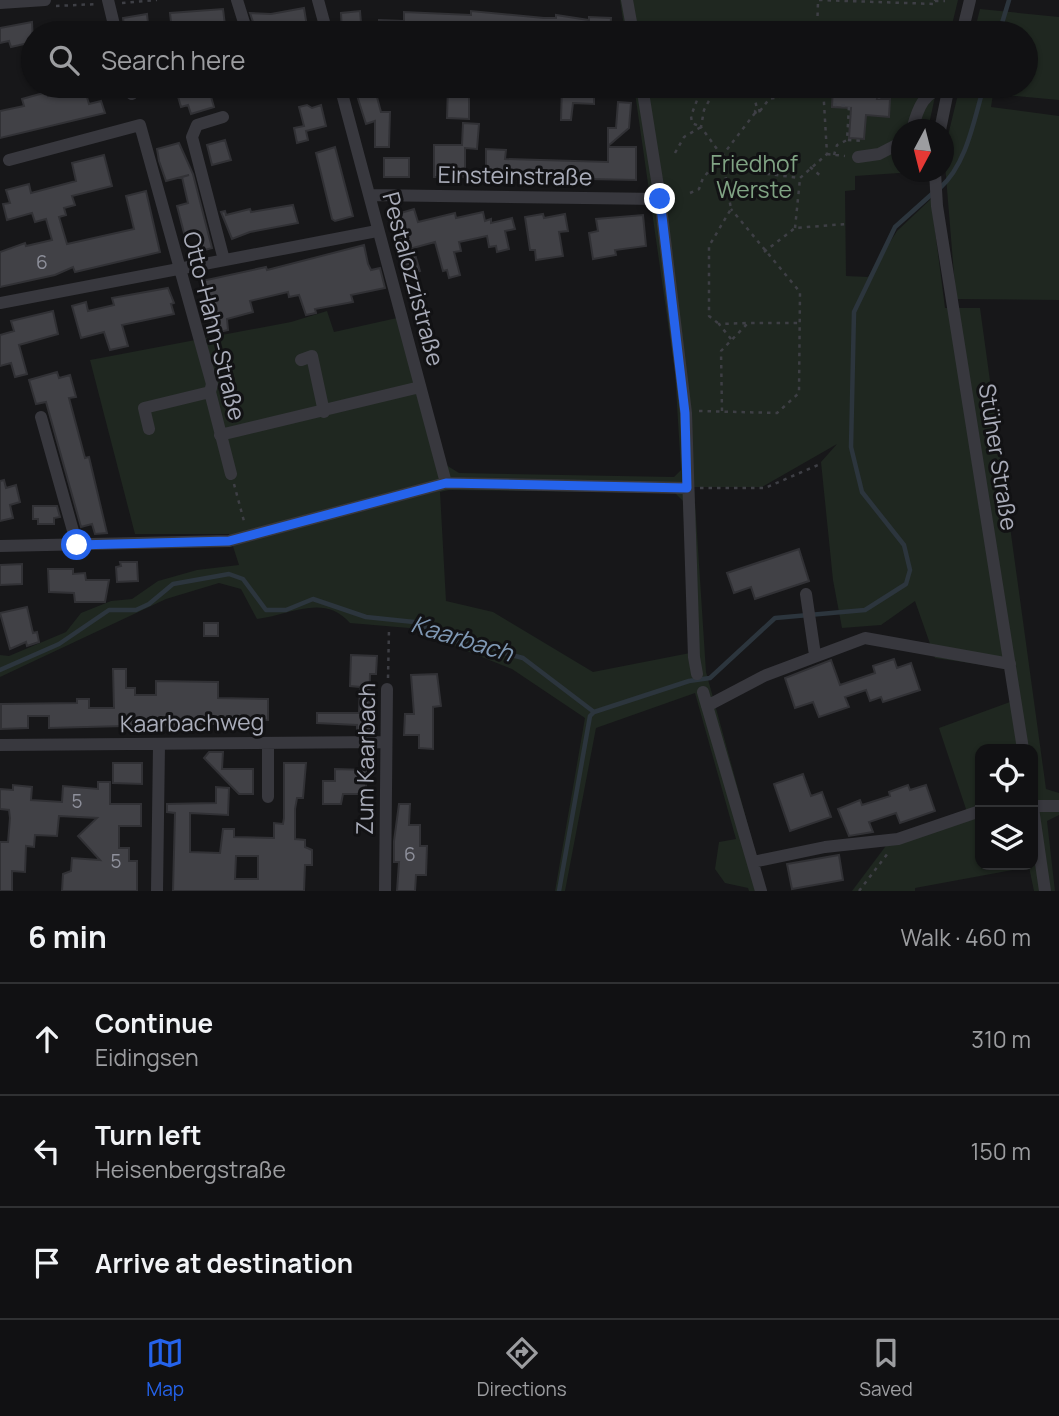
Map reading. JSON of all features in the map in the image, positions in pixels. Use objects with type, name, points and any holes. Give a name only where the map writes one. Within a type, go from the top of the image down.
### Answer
[{"type":"street","points":[[237,0],[244,21]]},
{"type":"street","points":[[318,0],[324,21]]},
{"type":"street","points":[[627,0],[631,21]]},
{"type":"street","points":[[965,21],[970,0]]},
{"type":"street","points":[[108,2],[113,21]]},
{"type":"street","points":[[0,3],[50,3]]},
{"type":"street","name":"Pestalozzistraße","points":[[343,98],[446,483]]},
{"type":"street","points":[[644,98],[660,199],[685,413],[694,657],[697,674]]},
{"type":"street","points":[[915,119],[917,109],[925,98]]},
{"type":"street","points":[[942,119],[947,98]]},
{"type":"street","points":[[223,117],[197,125],[192,137],[224,260]]},
{"type":"street","name":"Otto-Hahn-Straße","points":[[9,160],[140,125],[212,384],[210,391],[231,474]]},
{"type":"street","points":[[858,157],[879,154],[891,147]]},
{"type":"street","name":"Stüher Straße","points":[[935,182],[1022,744]]},
{"type":"street","name":"Einsteinstraße","points":[[369,195],[660,199]]},
{"type":"street","points":[[0,303],[377,231]]},
{"type":"street","points":[[301,360],[312,356],[324,412]]},
{"type":"street","points":[[220,435],[420,387]]},
{"type":"street","points":[[149,429],[144,408],[210,391]]},
{"type":"street","points":[[41,417],[77,545]]},
{"type":"street","points":[[0,546],[229,541],[446,483],[687,488]]},
{"type":"street","points":[[806,594],[815,655]]},
{"type":"street","points":[[707,706],[764,676],[865,638],[1010,664]]},
{"type":"street","name":"Zum Kaarbach","points":[[385,891],[387,689]]},
{"type":"street","points":[[704,692],[761,891]]},
{"type":"street","name":"Kaarbachweg","points":[[0,745],[385,742]]},
{"type":"street","points":[[268,743],[268,797]]},
{"type":"street","points":[[157,891],[159,745]]},
{"type":"street","points":[[1038,807],[1059,806]]},
{"type":"street","points":[[753,862],[825,847],[898,839],[975,813]]},
{"type":"street","points":[[1038,842],[1045,891]]},
{"type":"path","points":[[50,3],[157,0]]},
{"type":"path","points":[[818,21],[819,0],[934,4],[935,1],[945,1]]},
{"type":"path","points":[[685,413],[777,413],[799,393],[800,292],[764,252],[731,209],[722,156],[701,127],[692,123],[691,116],[697,98]]},
{"type":"path","points":[[675,153],[684,138],[701,127],[704,110],[710,98]]},
{"type":"path","points":[[754,98],[757,111]]},
{"type":"path","points":[[690,193],[699,189],[703,178],[757,111],[769,99],[774,98]]},
{"type":"path","points":[[824,98],[827,154]]},
{"type":"path","points":[[837,98],[835,105],[849,106],[847,140]]},
{"type":"path","points":[[834,155],[837,145],[847,140],[864,141]]},
{"type":"path","points":[[795,228],[800,178],[827,154],[858,157]]},
{"type":"path","points":[[722,156],[768,174],[800,178]]},
{"type":"path","points":[[810,167],[822,177]]},
{"type":"path","points":[[731,209],[709,246],[709,316],[731,340]]},
{"type":"path","points":[[764,252],[795,228],[846,224]]},
{"type":"path","points":[[722,411],[721,351],[748,323]]},
{"type":"path","points":[[719,324],[799,323]]},
{"type":"path","points":[[687,488],[765,488],[818,465]]},
{"type":"path","points":[[231,474],[248,537]]},
{"type":"path","name":"Zum Kaarbach","points":[[387,689],[390,629]]},
{"type":"path","points":[[859,891],[898,839]]},
{"type":"green space","points":[[620,0],[958,0],[953,21],[623,21]]},
{"type":"green space","points":[[980,9],[1059,17],[1059,100],[1037,98],[1038,21],[977,21]]},
{"type":"green space","name":"Friedhof Werste","points":[[636,98],[935,98],[930,119],[891,119],[891,174],[855,176],[855,190],[845,191],[846,276],[868,277],[897,231],[931,199],[945,308],[980,308],[1046,789],[1059,793],[1059,815],[1047,821],[1055,891],[1034,891],[1030,870],[1038,870],[1038,744],[975,744],[975,870],[1013,870],[915,888],[915,891],[852,891],[891,839],[967,812],[939,728],[1010,702],[1004,663],[998,667],[935,658],[915,601],[881,625],[842,628],[833,580],[821,462],[837,444],[762,487],[694,487],[706,672],[766,891],[749,891],[748,888],[725,883],[715,869],[719,842],[736,839],[695,693],[596,728],[565,891],[555,891],[585,718],[512,669],[409,628],[350,623],[340,614],[318,607],[257,619],[241,589],[219,583],[166,599],[0,677],[0,655],[9,656],[66,632],[81,613],[111,601],[132,599],[158,581],[197,570],[239,565],[229,534],[135,534],[90,360],[291,322],[327,311],[334,332],[406,316],[446,465],[459,473],[674,477],[681,470],[675,372]],"holes":[[[440,492],[675,493],[683,501],[690,653],[593,672],[493,612],[446,601]]]},
{"type":"green space","points":[[957,98],[992,98],[991,107],[1059,116],[1059,300],[956,299],[946,182],[954,182],[952,119]]},
{"type":"building","points":[[304,8],[306,21],[253,21],[250,13],[271,14]]},
{"type":"building","points":[[223,9],[224,21],[171,21],[170,13]]},
{"type":"building","points":[[360,11],[361,21],[341,21],[341,13]]},
{"type":"building","points":[[471,11],[544,18],[556,18],[556,15],[589,20],[589,17],[611,18],[611,21],[404,21],[404,12],[471,15]]},
{"type":"building","points":[[147,14],[148,21],[123,21],[123,18]]},
{"type":"building","points":[[21,24],[21,45],[11,47],[9,41],[0,43],[0,28]]},
{"type":"building","points":[[87,98],[89,104],[101,101],[105,113],[0,138],[0,111],[24,106],[22,99]]},
{"type":"building","points":[[178,98],[211,98],[214,107],[191,114],[188,105],[181,107]]},
{"type":"building","points":[[358,98],[377,98],[381,112],[390,112],[389,147],[375,147],[375,121],[366,124]]},
{"type":"building","points":[[448,98],[469,98],[469,119],[447,118]]},
{"type":"building","points":[[562,98],[594,98],[594,104],[573,103],[571,120],[561,120]]},
{"type":"building","points":[[832,98],[890,99],[889,117],[866,115],[864,139],[849,138],[851,108],[832,107]]},
{"type":"building","points":[[618,102],[631,103],[629,128],[608,146],[608,128],[616,128]]},
{"type":"building","points":[[307,105],[312,108],[321,105],[326,126],[306,131],[308,140],[297,143],[294,128],[304,126],[299,107]]},
{"type":"building","points":[[463,123],[479,124],[477,149],[465,148],[465,177],[434,177],[434,145],[462,145]]},
{"type":"building","points":[[225,140],[231,160],[212,165],[207,145]]},
{"type":"building","points":[[179,143],[193,174],[212,248],[201,251],[196,234],[185,237],[177,206],[188,203],[182,177],[189,175],[166,181],[159,161],[157,149]]},
{"type":"building","points":[[335,147],[353,216],[335,221],[332,219],[316,153]]},
{"type":"building","points":[[608,147],[636,147],[636,180],[539,178],[532,176],[532,172],[505,171],[505,179],[486,179],[486,149],[506,150],[505,159],[608,162]]},
{"type":"building","points":[[104,155],[112,186],[72,196],[75,205],[64,208],[66,215],[59,217],[67,244],[134,229],[126,196],[146,191],[160,252],[75,272],[73,267],[55,275],[0,287],[0,252],[25,243],[26,246],[52,240],[46,219],[35,222],[32,213],[7,220],[3,204],[10,203],[6,190],[29,184],[31,193],[76,181],[72,163]]},
{"type":"building","points":[[384,158],[409,158],[409,177],[384,177]]},
{"type":"building","points":[[293,205],[298,223],[250,232],[232,239],[221,212],[225,211],[226,215],[250,209],[251,212]]},
{"type":"building","points":[[414,209],[418,222],[455,213],[456,218],[483,212],[485,221],[491,219],[491,223],[512,218],[515,229],[505,231],[509,249],[497,252],[496,246],[489,247],[487,236],[459,242],[461,251],[454,252],[460,275],[449,278],[447,270],[443,271],[435,242],[413,248],[420,271],[408,274],[391,216]]},
{"type":"building","points":[[543,214],[544,218],[565,214],[568,231],[559,232],[563,256],[536,260],[535,250],[530,250],[525,217]]},
{"type":"building","points":[[643,215],[646,246],[615,250],[616,255],[593,259],[589,233],[598,231],[596,219]]},
{"type":"building","points":[[364,245],[368,264],[371,270],[380,268],[385,288],[351,295],[353,302],[315,309],[316,313],[306,315],[299,295],[289,297],[288,292],[250,301],[253,312],[227,319],[228,330],[215,333],[202,281],[266,267],[267,270]]},
{"type":"building","points":[[168,288],[174,303],[171,304],[174,314],[122,325],[128,346],[110,350],[104,332],[81,338],[72,306],[86,302],[88,311],[114,305],[112,298]]},
{"type":"building","points":[[53,311],[58,334],[19,345],[27,374],[15,377],[11,363],[0,366],[0,335],[14,331],[11,321]]},
{"type":"building","points":[[57,372],[59,378],[70,375],[76,397],[69,398],[85,458],[89,457],[107,533],[95,534],[92,524],[81,527],[46,402],[36,404],[29,380]]},
{"type":"building","points":[[4,480],[6,488],[16,485],[20,502],[10,505],[13,518],[0,521],[0,481]]},
{"type":"building","points":[[33,506],[57,506],[60,517],[54,518],[54,524],[38,524],[38,519],[33,519]]},
{"type":"building","points":[[799,549],[809,581],[755,599],[751,587],[734,593],[727,573]]},
{"type":"building","points":[[120,562],[137,562],[138,581],[117,582],[116,567],[121,566]]},
{"type":"building","points":[[22,564],[22,584],[0,585],[0,565]]},
{"type":"building","points":[[48,569],[73,569],[73,574],[85,573],[86,580],[109,580],[105,602],[75,602],[74,593],[49,592]]},
{"type":"building","points":[[27,607],[33,633],[37,632],[39,642],[27,646],[26,642],[10,649],[0,613]]},
{"type":"building","points":[[204,623],[218,623],[218,636],[204,636]]},
{"type":"building","points":[[351,655],[377,656],[376,674],[370,674],[369,713],[375,714],[374,733],[357,732],[357,725],[317,723],[317,713],[359,713],[360,687],[350,686]]},
{"type":"building","points":[[894,659],[897,668],[911,663],[920,690],[883,702],[881,697],[870,701],[866,690],[845,697],[849,707],[819,717],[813,702],[795,708],[785,678],[831,660],[840,685],[875,673],[873,666]]},
{"type":"building","points":[[113,669],[126,669],[126,688],[135,688],[135,695],[156,695],[156,681],[218,682],[218,698],[268,699],[268,720],[216,721],[216,724],[186,724],[186,727],[163,725],[49,728],[49,716],[28,716],[28,728],[1,729],[1,704],[77,703],[77,699],[89,699],[89,708],[114,708]]},
{"type":"building","points":[[437,674],[441,706],[433,707],[433,749],[419,748],[419,735],[404,735],[405,714],[414,714],[411,675]]},
{"type":"building","points":[[209,752],[223,752],[222,769],[253,769],[253,794],[239,794],[204,758]]},
{"type":"building","points":[[113,763],[142,763],[142,784],[113,783]]},
{"type":"building","points":[[284,763],[306,763],[303,798],[297,798],[295,809],[295,839],[305,840],[305,847],[312,850],[312,865],[305,865],[304,891],[173,891],[175,813],[167,812],[167,804],[216,803],[216,787],[229,788],[228,815],[190,813],[190,852],[220,853],[223,829],[234,829],[234,837],[274,838],[274,823],[283,824]],"holes":[[[236,856],[258,856],[258,879],[235,879]]]},
{"type":"building","points":[[335,769],[366,770],[366,794],[343,794],[341,804],[323,804],[323,781],[335,781]]},
{"type":"building","points":[[803,774],[811,796],[822,792],[831,817],[790,831],[774,784]]},
{"type":"building","points":[[98,782],[110,782],[110,804],[141,804],[141,826],[119,826],[119,848],[129,848],[129,861],[137,861],[137,891],[62,891],[63,874],[71,871],[72,858],[100,860],[78,836],[97,818],[59,816],[57,836],[35,835],[34,847],[26,846],[25,872],[12,871],[12,891],[0,891],[0,842],[8,842],[10,818],[9,810],[0,809],[0,789],[13,790],[13,785],[32,787],[31,800],[62,802],[63,786],[98,789]]},
{"type":"building","points":[[908,785],[910,790],[926,785],[935,811],[900,823],[896,813],[869,822],[873,832],[849,836],[838,809],[860,800],[862,805],[890,796],[889,792]]},
{"type":"building","points":[[399,804],[410,804],[409,825],[420,825],[420,846],[427,846],[426,875],[416,875],[415,891],[397,891],[399,862],[394,862],[394,841]]},
{"type":"building","points":[[839,855],[843,880],[792,889],[787,864]]},
{"type":"waterway","name":"Kaarbach","points":[[1003,21],[1009,0]]},
{"type":"waterway","name":"Kaarbach","points":[[940,188],[957,167],[963,154],[981,98]]},
{"type":"waterway","name":"Kaarbach","points":[[0,670],[59,644],[109,610],[136,610],[149,604],[173,584],[229,574],[243,579],[266,610],[286,610],[313,599],[366,617],[414,622],[463,644],[489,644],[500,652],[523,658],[594,712],[689,681],[710,678],[775,618],[865,610],[906,584],[910,570],[904,545],[862,492],[851,447],[854,312],[895,227],[933,193]]},
{"type":"waterway","points":[[559,891],[590,716],[594,712]]},
{"type":"route","points":[[77,545],[229,541],[446,483],[687,488],[685,413],[660,199]]}]
